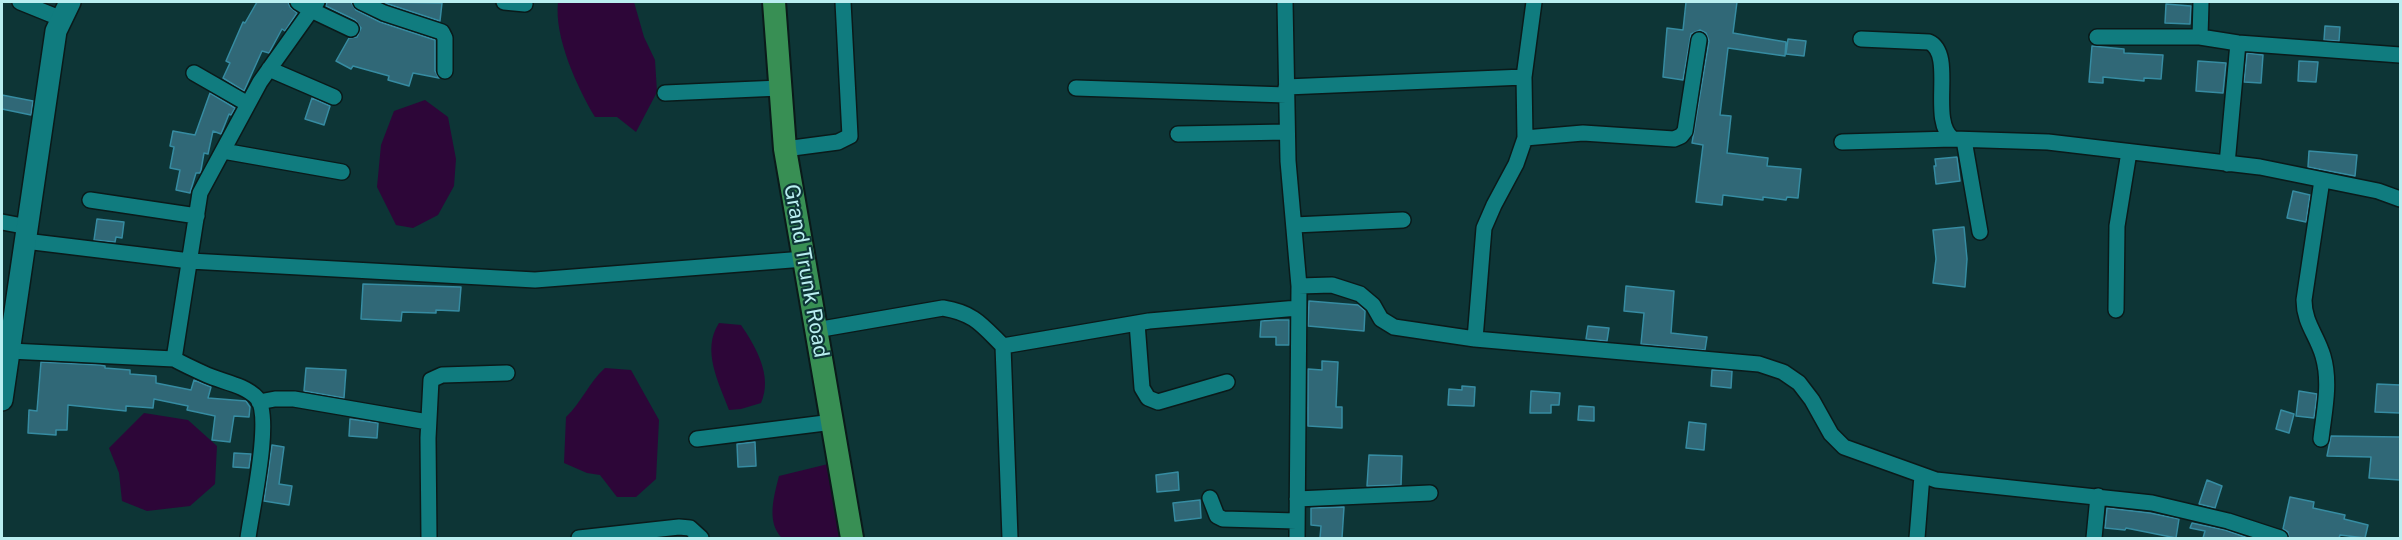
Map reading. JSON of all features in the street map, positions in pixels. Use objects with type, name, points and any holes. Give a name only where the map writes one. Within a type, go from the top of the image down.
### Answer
[{"type":"main road","name":"Grand Trunk Road","points":[[774,2],[785,149],[852,538]]},
{"type":"main road","points":[[2,400],[3,374],[10,351],[56,32],[67,6]]},
{"type":"street","points":[[20,2],[67,6]]},
{"type":"street","points":[[361,2],[384,13],[442,32],[445,38],[445,71]]},
{"type":"street","points":[[504,2],[525,4]]},
{"type":"street","points":[[785,149],[838,142],[850,136],[843,2]]},
{"type":"street","points":[[1285,2],[1287,132],[1299,286],[1297,538]]},
{"type":"street","points":[[1475,339],[1484,228],[1516,164],[1525,138],[1524,77],[1534,2]]},
{"type":"street","points":[[2200,37],[2201,2]]},
{"type":"street","points":[[174,359],[200,193],[248,104],[308,4],[351,29]]},
{"type":"street","points":[[2097,37],[2200,37],[2238,43],[2400,55]]},
{"type":"street","points":[[1861,39],[1934,44],[1940,55],[1944,129],[1959,140],[1980,232]]},
{"type":"street","points":[[1525,138],[1583,133],[1674,139],[1681,136],[1685,131],[1699,40]]},
{"type":"street","points":[[2227,164],[2238,43]]},
{"type":"street","points":[[269,69],[334,97]]},
{"type":"street","points":[[195,74],[248,104]]},
{"type":"street","points":[[1076,88],[1286,91],[1524,77]]},
{"type":"street","points":[[665,93],[780,88]]},
{"type":"street","points":[[1178,134],[1287,132]]},
{"type":"street","points":[[1842,142],[1959,140],[2048,142],[2260,168],[2378,191],[2400,199]]},
{"type":"street","points":[[223,151],[342,172]]},
{"type":"street","points":[[2116,310],[2117,226],[2128,152]]},
{"type":"street","points":[[2321,440],[2327,381],[2323,355],[2304,313],[2304,300],[2322,180]]},
{"type":"street","points":[[90,200],[197,216]]},
{"type":"street","points":[[1294,225],[1403,220]]},
{"type":"street","points":[[2,222],[26,234],[190,261],[535,280],[804,260]]},
{"type":"street","points":[[1299,286],[1332,285],[1360,294],[1372,305],[1381,319],[1394,327],[1475,339],[1759,364],[1783,372],[1799,383],[1812,400],[1831,434],[1844,447],[1936,480],[2098,496],[2163,506],[2228,521],[2280,538]]},
{"type":"street","points":[[816,330],[943,308],[962,311],[976,320],[1004,346],[1010,538]]},
{"type":"street","points":[[1004,346],[1137,323],[1298,308]]},
{"type":"street","points":[[1137,323],[1142,388],[1148,398],[1158,402],[1171,400],[1227,382]]},
{"type":"street","points":[[10,351],[174,359],[208,376],[241,387],[257,398],[262,410],[262,448],[248,538]]},
{"type":"street","points":[[429,538],[428,422],[431,380],[436,377],[507,373]]},
{"type":"street","points":[[259,402],[294,399],[428,422]]},
{"type":"street","points":[[697,439],[833,422]]},
{"type":"street","points":[[1917,538],[1922,475]]},
{"type":"street","points":[[1297,499],[1430,494]]},
{"type":"street","points":[[2094,538],[2098,496]]},
{"type":"street","points":[[1210,498],[1217,516],[1223,519],[1296,521]]},
{"type":"street","points":[[579,538],[679,526],[690,528],[701,538]]},
{"type":"shaded area","points":[[558,2],[634,2],[644,37],[655,60],[657,92],[636,132],[617,117],[595,117],[574,77],[563,46]]},
{"type":"shaded area","points":[[425,100],[448,117],[456,159],[454,186],[438,215],[413,228],[396,225],[377,187],[381,145],[394,111]]},
{"type":"shaded area","points":[[719,323],[741,325],[757,352],[765,383],[761,403],[729,410],[717,378],[712,355],[714,333]]},
{"type":"shaded area","points":[[605,368],[631,370],[659,420],[656,479],[636,497],[617,497],[600,475],[587,473],[564,463],[566,417]]},
{"type":"shaded area","points":[[144,413],[188,420],[217,446],[215,484],[190,506],[147,511],[122,501],[119,473],[109,448]]},
{"type":"shaded area","points":[[828,464],[842,538],[782,538],[777,532],[773,517],[779,476]]},
{"type":"building","points":[[257,2],[288,2],[297,13],[285,31],[282,29],[269,53],[262,51],[244,91],[223,78],[230,63],[226,61],[243,22],[245,23]]},
{"type":"building","points":[[327,2],[351,2],[356,10],[380,22],[435,40],[435,71],[439,78],[413,73],[409,86],[388,80],[389,76],[353,66],[351,69],[336,61],[349,38],[357,37],[361,28],[355,20],[326,6]]},
{"type":"building","points":[[383,2],[442,3],[440,21],[388,4]]},
{"type":"building","points":[[1686,2],[1737,2],[1733,33],[1786,42],[1785,56],[1728,48],[1720,115],[1731,116],[1727,153],[1768,158],[1767,166],[1801,169],[1798,198],[1787,197],[1786,200],[1763,197],[1763,200],[1723,195],[1722,205],[1696,202],[1703,145],[1692,143],[1709,41],[1706,33],[1700,30],[1691,34],[1683,80],[1663,77],[1667,28],[1683,30]]},
{"type":"building","points":[[2166,4],[2191,6],[2190,24],[2165,23]]},
{"type":"building","points":[[2325,26],[2340,27],[2339,41],[2324,40]]},
{"type":"building","points":[[1788,39],[1806,41],[1804,56],[1786,54]]},
{"type":"building","points":[[2092,46],[2124,49],[2124,53],[2163,55],[2161,79],[2144,78],[2144,81],[2103,77],[2103,83],[2089,82]]},
{"type":"building","points":[[2247,53],[2263,55],[2261,83],[2244,82]]},
{"type":"building","points":[[2198,61],[2226,63],[2223,93],[2196,91]]},
{"type":"building","points":[[2299,61],[2318,62],[2316,82],[2298,81]]},
{"type":"building","points":[[210,93],[235,108],[231,115],[229,114],[221,134],[213,131],[208,154],[204,153],[200,173],[196,173],[190,193],[176,190],[180,170],[170,168],[174,147],[170,146],[173,131],[195,135]]},
{"type":"building","points":[[2,95],[33,101],[31,115],[2,109]]},
{"type":"building","points":[[312,98],[330,106],[324,125],[305,119]]},
{"type":"building","points":[[2309,151],[2357,155],[2355,176],[2308,167]]},
{"type":"building","points":[[1957,157],[1960,181],[1936,184],[1935,159]]},
{"type":"building","points":[[2293,191],[2310,195],[2306,222],[2287,218]]},
{"type":"building","points":[[97,219],[124,222],[122,238],[116,237],[115,242],[94,240]]},
{"type":"building","points":[[1964,227],[1967,259],[1965,287],[1933,283],[1936,259],[1933,230]]},
{"type":"building","points":[[363,284],[461,287],[459,311],[402,312],[401,321],[361,319]]},
{"type":"building","points":[[1626,286],[1674,291],[1671,333],[1707,337],[1705,350],[1641,344],[1644,313],[1624,311]]},
{"type":"building","points":[[1309,301],[1358,305],[1365,311],[1364,331],[1308,326]]},
{"type":"building","points":[[1289,320],[1289,345],[1276,345],[1276,337],[1260,337],[1261,321]]},
{"type":"building","points":[[1588,326],[1609,328],[1607,341],[1586,339]]},
{"type":"building","points":[[1322,361],[1338,362],[1336,407],[1342,407],[1342,428],[1308,426],[1308,369],[1322,370]]},
{"type":"building","points":[[41,362],[100,365],[105,368],[130,370],[130,374],[156,376],[156,383],[191,390],[194,380],[211,387],[208,398],[246,401],[250,407],[249,417],[234,416],[230,442],[212,440],[215,416],[187,410],[188,406],[154,399],[153,408],[126,406],[126,411],[68,405],[67,430],[56,430],[56,435],[28,433],[29,410],[37,411]]},
{"type":"building","points":[[306,368],[346,370],[344,398],[304,391]]},
{"type":"building","points":[[1712,370],[1732,371],[1731,388],[1711,386]]},
{"type":"building","points":[[2377,384],[2400,385],[2400,413],[2375,412]]},
{"type":"building","points":[[1462,386],[1475,387],[1474,406],[1448,405],[1449,389],[1462,390]]},
{"type":"building","points":[[1531,391],[1560,393],[1559,405],[1551,405],[1551,413],[1530,413]]},
{"type":"building","points":[[2299,391],[2317,394],[2314,418],[2296,416]]},
{"type":"building","points":[[1579,406],[1594,407],[1594,421],[1578,420]]},
{"type":"building","points":[[2281,410],[2294,414],[2289,433],[2276,429]]},
{"type":"building","points":[[350,419],[378,423],[377,438],[349,436]]},
{"type":"building","points":[[1689,422],[1706,424],[1704,450],[1686,448]]},
{"type":"building","points":[[2331,436],[2400,437],[2400,480],[2369,478],[2371,457],[2327,456]]},
{"type":"building","points":[[755,442],[756,466],[738,467],[737,444]]},
{"type":"building","points":[[272,445],[284,447],[279,484],[292,486],[289,505],[264,501]]},
{"type":"building","points":[[234,453],[251,454],[249,468],[233,467]]},
{"type":"building","points":[[1369,455],[1402,456],[1401,485],[1367,486]]},
{"type":"building","points":[[1178,472],[1179,490],[1157,492],[1156,475]]},
{"type":"building","points":[[2207,480],[2222,486],[2215,508],[2199,504]]},
{"type":"building","points":[[2290,497],[2314,502],[2313,508],[2345,515],[2344,519],[2368,525],[2365,538],[2340,535],[2339,538],[2289,538],[2288,532],[2283,529]]},
{"type":"building","points":[[1200,500],[1201,518],[1175,521],[1173,503]]},
{"type":"building","points":[[1344,507],[1342,538],[1320,538],[1321,526],[1311,525],[1311,508]]},
{"type":"building","points":[[2107,508],[2179,519],[2176,538],[2126,528],[2125,530],[2105,528]]},
{"type":"building","points":[[2192,523],[2248,538],[2203,538],[2205,531],[2190,528]]}]
